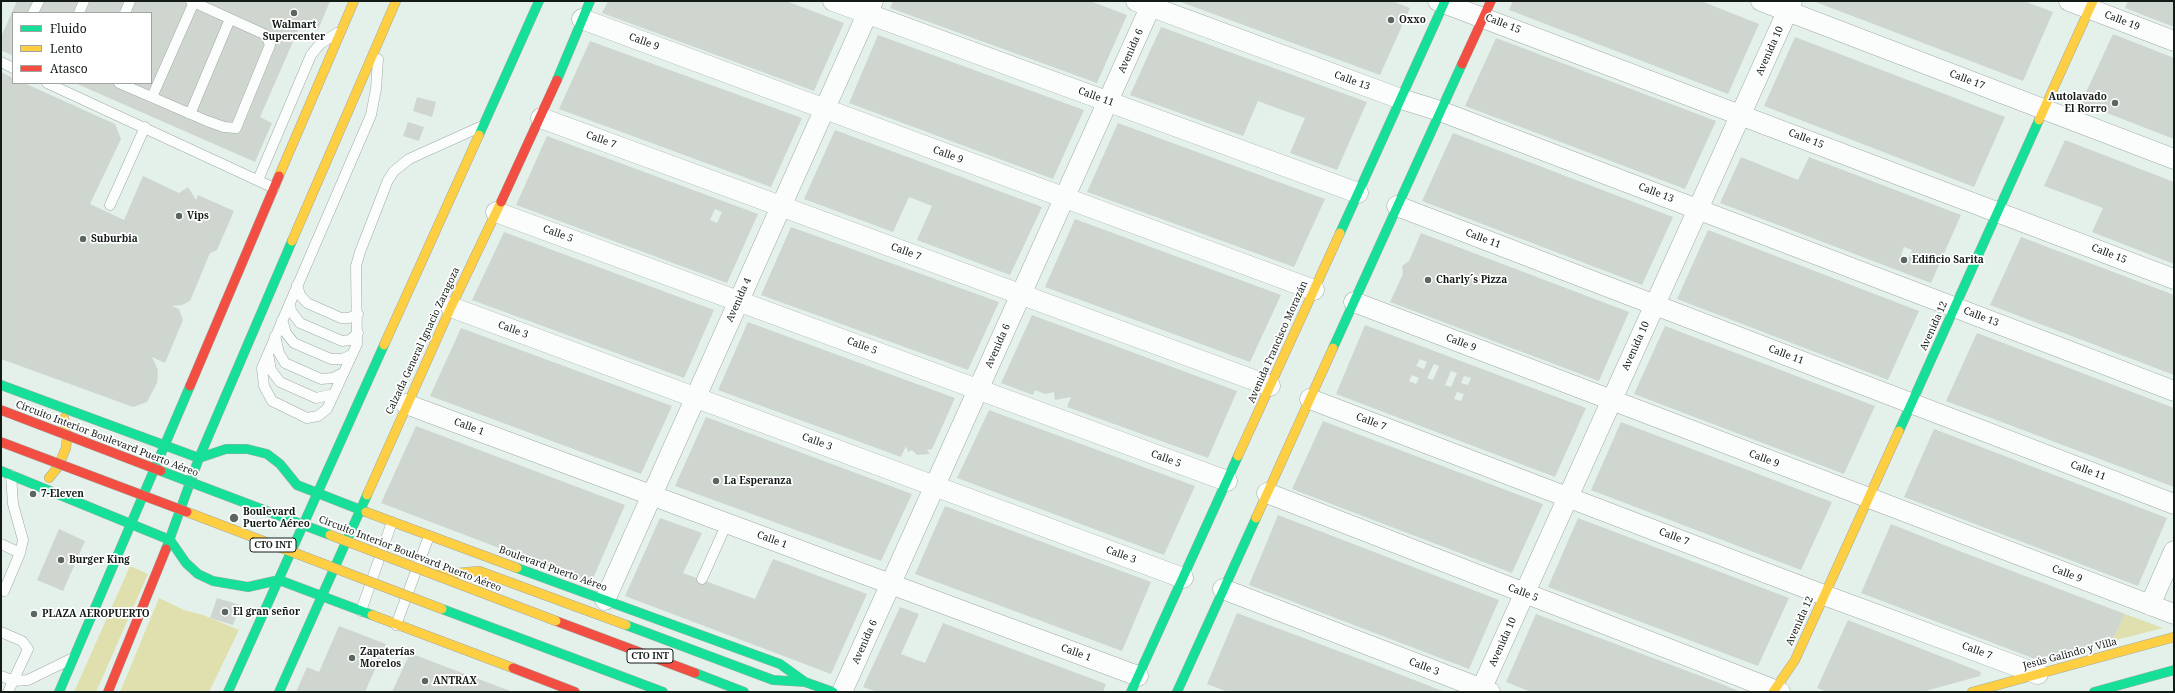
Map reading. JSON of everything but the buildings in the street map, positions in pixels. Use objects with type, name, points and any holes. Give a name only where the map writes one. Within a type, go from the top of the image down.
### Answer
[{"type":"main road","points":[[59,692],[354,1]]},
{"type":"main road","points":[[108,692],[170,540],[199,458],[396,1]]},
{"type":"main road","points":[[228,692],[280,580],[317,494],[539,1]]},
{"type":"main road","name":"Calzada General Ignacio Zaragoza","points":[[279,692],[406,404],[541,118],[590,1]]},
{"type":"main road","name":"Avenida Francisco Morazán","points":[[1135,684],[1401,99],[1442,2]]},
{"type":"main road","name":"Avenida 12","points":[[1778,691],[1795,660],[2091,5]]},
{"type":"main road","points":[[1177,692],[1487,9]]},
{"type":"main road","points":[[1,384],[199,458]]},
{"type":"main road","points":[[35,484],[44,482],[52,475],[63,457],[67,438],[61,407]]},
{"type":"main road","name":"Circuito Interior Boulevard Puerto Aéreo","points":[[1,410],[744,692]]},
{"type":"main road","name":"CTO INT","points":[[1,442],[660,691]]},
{"type":"main road","name":"Boulevard Puerto Aéreo","points":[[199,458],[226,449],[247,448],[267,454],[280,464],[297,485],[317,494],[605,600],[682,623],[780,664],[805,682],[833,692]]},
{"type":"main road","points":[[1,471],[170,540],[186,563],[198,574],[213,581],[229,585],[248,587],[280,580],[567,691]]},
{"type":"main road","points":[[435,575],[479,571],[773,680],[805,682]]},
{"type":"main road","name":"Jesús Galindo y Villa","points":[[1972,692],[2174,637]]},
{"type":"main road","points":[[2094,692],[2174,670]]},
{"type":"street","name":"Calle 11","points":[[833,1],[870,7],[1108,102],[1358,193]]},
{"type":"street","name":"Calle 17","points":[[1761,1],[1790,6],[2044,109],[2174,159]]},
{"type":"street","name":"Calle 19","points":[[2070,1],[2091,5],[2174,41]]},
{"type":"street","name":"Calle 15","points":[[1442,2],[1487,9],[1741,114],[2174,279]]},
{"type":"street","name":"Calle 13","points":[[1146,3],[1401,99],[1440,111],[2174,391]]},
{"type":"street","name":"Avenida 6","points":[[842,692],[1108,102],[1146,3]]},
{"type":"street","name":"Avenida 10","points":[[1484,691],[1525,593],[1790,6]]},
{"type":"street","name":"Avenida 4","points":[[605,600],[870,7]]},
{"type":"street","name":"Calle 9","points":[[582,19],[1314,290]]},
{"type":"street","name":"Calle 7","points":[[541,118],[1270,386]]},
{"type":"street","name":"Calle 11","points":[[1397,206],[2174,504]]},
{"type":"street","name":"Calle 5","points":[[496,212],[1227,481]]},
{"type":"street","name":"Calle 9","points":[[1354,302],[2174,614]]},
{"type":"street","name":"Calle 3","points":[[451,306],[1183,578]]},
{"type":"street","name":"Calle 7","points":[[1310,399],[1824,595],[2038,674]]},
{"type":"street","name":"Calle 1","points":[[406,404],[891,584],[1135,684]]},
{"type":"street","name":"Calle 5","points":[[1267,493],[1778,691]]},
{"type":"street","points":[[2150,605],[2174,551]]},
{"type":"street","name":"Calle 3","points":[[1223,589],[1484,691]]},
{"type":"lane","points":[[34,12],[39,1]]},
{"type":"lane","points":[[79,12],[84,1]]},
{"type":"lane","points":[[125,12],[130,1]]},
{"type":"lane","points":[[121,84],[190,114],[224,127],[236,128],[268,53],[270,45],[266,35],[193,2],[152,97]]},
{"type":"lane","points":[[190,114],[230,19]]},
{"type":"lane","points":[[258,180],[311,55],[320,44],[341,32]]},
{"type":"lane","points":[[379,41],[377,78],[371,115],[262,368],[264,386],[272,401],[307,418],[318,416],[327,409],[357,344],[358,314],[355,280],[360,252],[388,180],[394,171],[409,159],[484,125]]},
{"type":"lane","points":[[1,62],[12,68]]},
{"type":"lane","points":[[49,84],[274,188]]},
{"type":"lane","points":[[110,205],[145,127]]},
{"type":"lane","points":[[297,285],[300,295],[307,304],[341,318],[349,318],[358,314]]},
{"type":"lane","points":[[290,302],[290,311],[300,323],[342,340],[350,340],[358,332]]},
{"type":"lane","points":[[282,320],[286,333],[294,343],[331,359],[342,359],[352,355]]},
{"type":"lane","points":[[275,336],[279,353],[285,363],[321,379],[333,378],[343,374]]},
{"type":"lane","points":[[268,354],[271,370],[280,382],[316,398],[334,394]]},
{"type":"lane","points":[[1,590],[4,591],[20,553],[23,540],[13,504],[11,475]]},
{"type":"lane","points":[[361,611],[392,522]]},
{"type":"lane","points":[[702,579],[727,523]]},
{"type":"lane","points":[[396,625],[429,536]]},
{"type":"lane","points":[[1,544],[20,553]]},
{"type":"lane","points":[[1,632],[22,641],[28,649],[8,692]]},
{"type":"lane","points":[[1,676],[14,681],[32,679],[74,657]]},
{"type":"green space","points":[[130,566],[148,574],[96,692],[74,692]]},
{"type":"green space","points":[[159,598],[184,610],[203,615],[239,630],[209,692],[120,692]]},
{"type":"green space","points":[[2125,614],[2163,628],[2112,641]]},
{"type":"traffic: fast","points":[[479,135],[539,1]]},
{"type":"traffic: fast","points":[[557,80],[590,1]]},
{"type":"traffic: fast","points":[[1340,233],[1445,1]]},
{"type":"traffic: fast","points":[[1333,348],[1462,64]]},
{"type":"traffic: fast","points":[[1899,431],[2039,120]]},
{"type":"traffic: fast","points":[[166,549],[199,458],[292,241]]},
{"type":"traffic: fast","points":[[228,692],[384,345]]},
{"type":"traffic: fast","points":[[1,385],[199,458],[226,449],[247,449],[267,454],[280,464],[297,485],[366,512]]},
{"type":"traffic: fast","points":[[59,692],[190,386]]},
{"type":"traffic: fast","points":[[1131,692],[1238,456]]},
{"type":"traffic: fast","points":[[1,471],[170,540],[186,563],[198,574],[213,581],[248,587],[279,580],[372,615]]},
{"type":"traffic: fast","points":[[161,471],[330,535]]},
{"type":"traffic: fast","points":[[279,692],[367,495]]},
{"type":"traffic: fast","points":[[1177,692],[1256,518]]},
{"type":"traffic: fast","points":[[517,568],[780,664],[805,682],[833,692]]},
{"type":"traffic: fast","points":[[442,609],[546,648]]},
{"type":"traffic: fast","points":[[626,625],[773,680],[805,682]]},
{"type":"traffic: fast","points":[[546,648],[663,692]]},
{"type":"traffic: fast","points":[[2094,692],[2174,670]]},
{"type":"traffic: fast","points":[[695,673],[744,692]]},
{"type":"traffic: slow","points":[[279,176],[354,1]]},
{"type":"traffic: slow","points":[[292,241],[396,1]]},
{"type":"traffic: slow","points":[[2039,120],[2093,1]]},
{"type":"traffic: slow","points":[[384,345],[479,135]]},
{"type":"traffic: slow","points":[[367,495],[451,307],[501,202]]},
{"type":"traffic: slow","points":[[1238,456],[1340,233]]},
{"type":"traffic: slow","points":[[1256,518],[1333,348]]},
{"type":"traffic: slow","points":[[49,478],[58,467],[66,448],[67,438],[64,418]]},
{"type":"traffic: slow","points":[[1773,692],[1795,660],[1899,431]]},
{"type":"traffic: slow","points":[[187,512],[442,609]]},
{"type":"traffic: slow","points":[[366,512],[517,568]]},
{"type":"traffic: slow","points":[[330,535],[556,621]]},
{"type":"traffic: slow","points":[[435,575],[479,571],[626,625]]},
{"type":"traffic: slow","points":[[372,615],[513,668]]},
{"type":"traffic: slow","points":[[1972,692],[2174,637]]},
{"type":"traffic: jam","points":[[1462,64],[1491,1]]},
{"type":"traffic: jam","points":[[501,202],[557,80]]},
{"type":"traffic: jam","points":[[190,386],[279,176]]},
{"type":"traffic: jam","points":[[1,410],[161,471]]},
{"type":"traffic: jam","points":[[1,442],[187,512]]},
{"type":"traffic: jam","points":[[108,692],[166,549]]},
{"type":"traffic: jam","points":[[556,621],[695,673]]},
{"type":"traffic: jam","points":[[513,668],[575,692]]},
{"type":"place","name":"Walmart Supercenter","points":[[294,13]]},
{"type":"place","name":"Oxxo","points":[[1391,20]]},
{"type":"place","name":"Autolavado El Rorro","points":[[2115,103]]},
{"type":"place","name":"Vips","points":[[179,216]]},
{"type":"place","name":"Suburbia","points":[[83,239]]},
{"type":"place","name":"Edificio Sarita","points":[[1904,260]]},
{"type":"place","name":"Charly´s Pizza","points":[[1428,280]]},
{"type":"place","name":"La Esperanza","points":[[716,481]]},
{"type":"place","name":"7-Eleven","points":[[33,494]]},
{"type":"place","name":"Boulevard Puerto Aéreo","points":[[234,518]]},
{"type":"place","name":"Burger King","points":[[61,560]]},
{"type":"place","name":"El gran señor","points":[[225,612]]},
{"type":"place","name":"PLAZA AEROPUERTO","points":[[34,614]]},
{"type":"place","name":"Zapaterías Morelos","points":[[352,658]]},
{"type":"place","name":"ANTRAX","points":[[425,681]]}]
